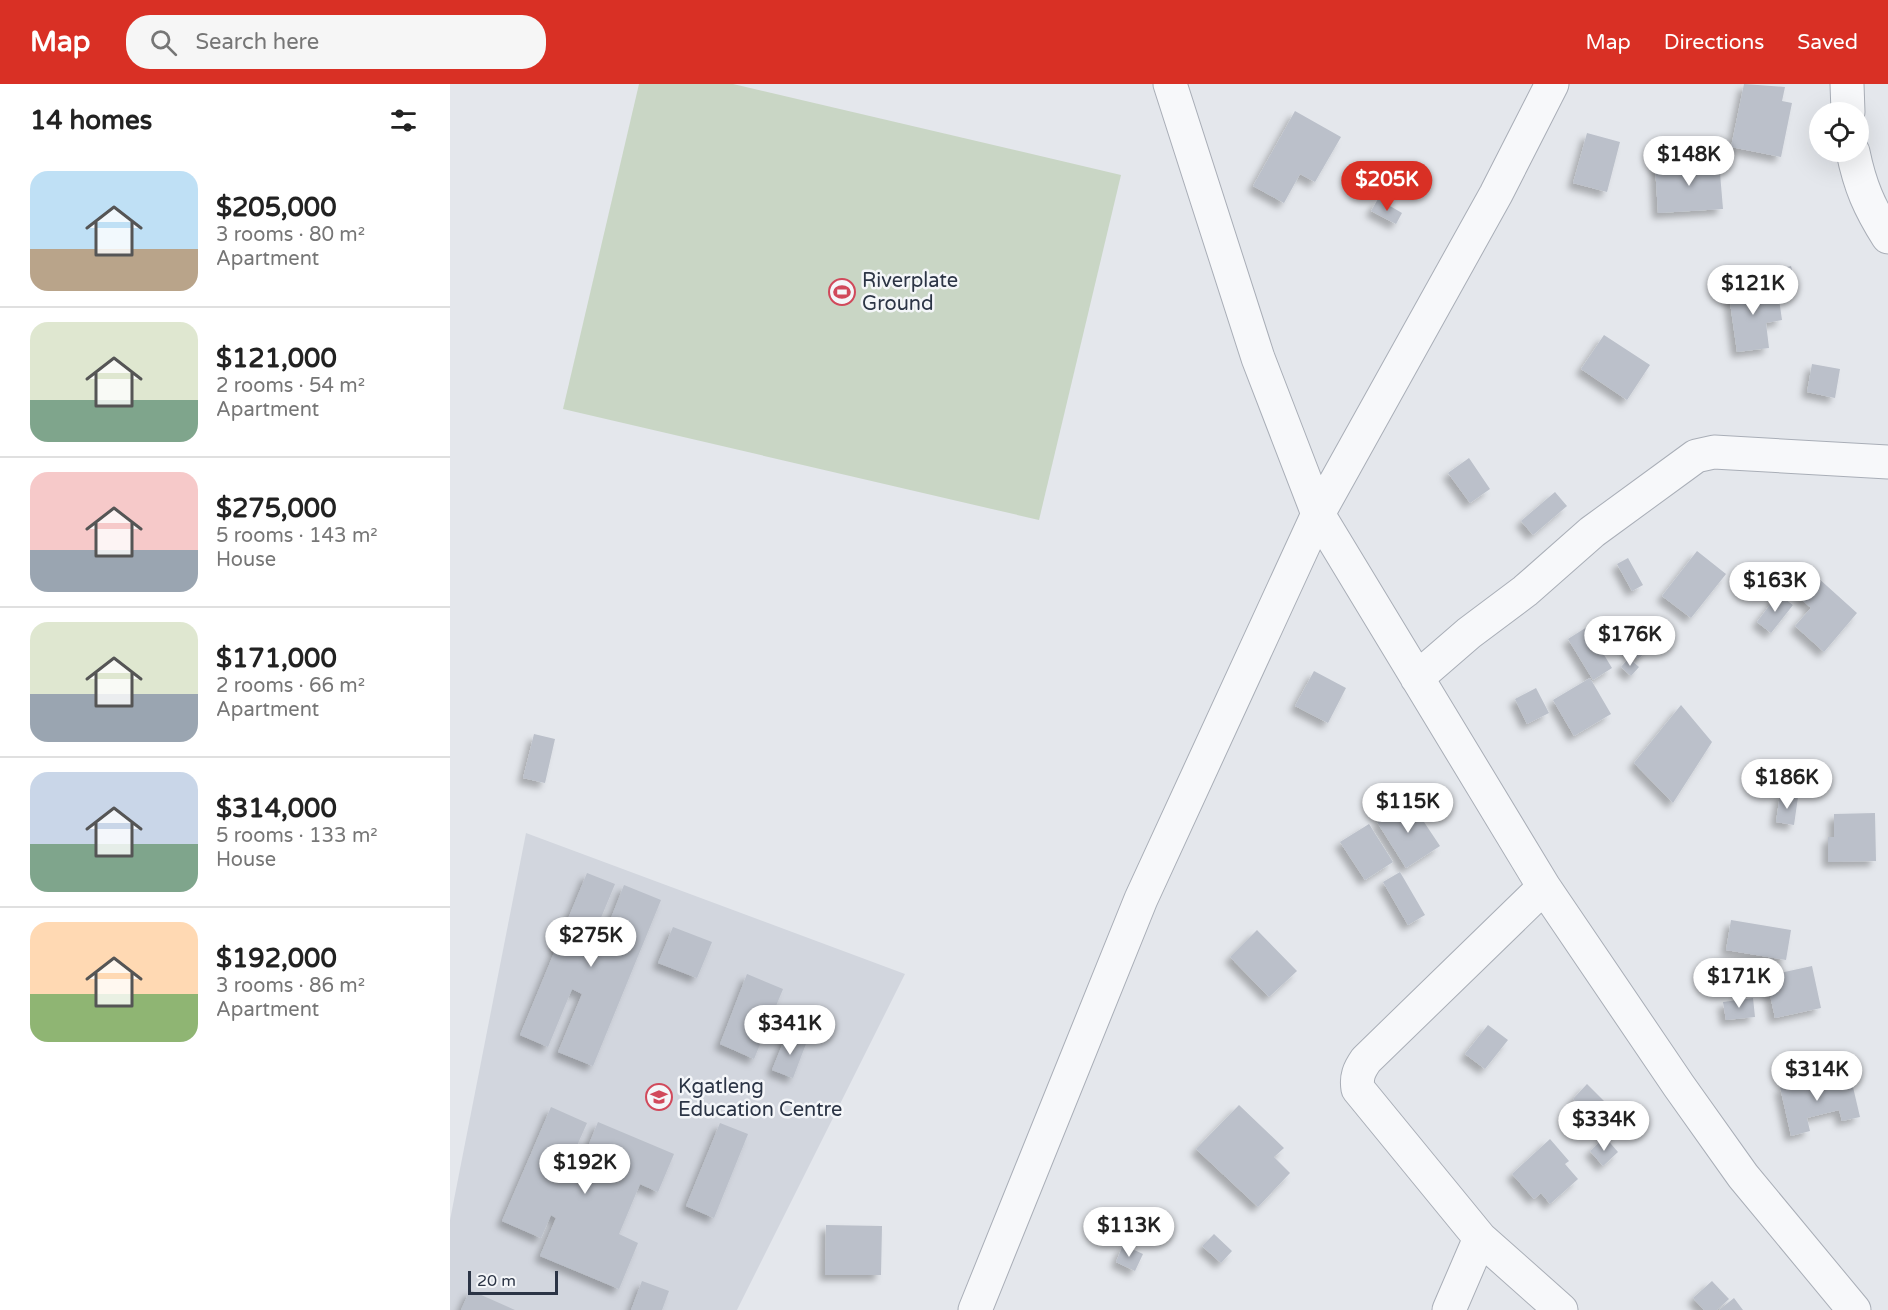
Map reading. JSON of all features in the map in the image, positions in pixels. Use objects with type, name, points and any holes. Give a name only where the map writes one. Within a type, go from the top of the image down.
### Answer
[{"type":"street","points":[[1170,84],[1258,358],[1318,514],[1545,887],[1710,1132],[1854,1310]]},
{"type":"street","points":[[975,1310],[1141,899],[1318,514],[1496,194],[1552,84]]},
{"type":"street","points":[[1847,84],[1848,102]]},
{"type":"street","points":[[1855,162],[1860,186],[1888,237]]},
{"type":"street","points":[[1417,678],[1469,633],[1526,591],[1592,532],[1696,456],[1714,452],[1888,462]]},
{"type":"street","points":[[1545,887],[1366,1060],[1357,1080],[1358,1089],[1480,1238],[1561,1310]]},
{"type":"street","points":[[1449,1310],[1480,1238]]},
{"type":"shaded area","name":"Kgatleng Education Centre","points":[[526,833],[905,974],[737,1310],[450,1310],[450,1220]]},
{"type":"green space","name":"Riverplate Ground","points":[[639,84],[733,84],[1121,175],[1039,520],[563,409]]},
{"type":"building","points":[[1744,84],[1785,87],[1782,101],[1792,103],[1781,157],[1731,147]]},
{"type":"building","points":[[1295,111],[1341,137],[1315,182],[1300,174],[1284,203],[1253,186]]},
{"type":"building","points":[[1587,133],[1620,142],[1607,192],[1573,183]]},
{"type":"building","points":[[1719,161],[1723,209],[1658,213],[1655,166]]},
{"type":"building","points":[[1378,199],[1402,213],[1396,224],[1371,211]]},
{"type":"building","points":[[1791,266],[1795,282],[1774,287],[1770,271]]},
{"type":"building","points":[[1766,283],[1768,301],[1779,299],[1782,320],[1766,323],[1769,348],[1737,352],[1728,288]]},
{"type":"building","points":[[1604,335],[1650,365],[1627,400],[1581,369]]},
{"type":"building","points":[[1812,364],[1840,369],[1835,398],[1807,392]]},
{"type":"building","points":[[1469,458],[1490,489],[1470,503],[1448,473]]},
{"type":"building","points":[[1555,492],[1567,506],[1533,535],[1521,521]]},
{"type":"building","points":[[1697,551],[1726,574],[1691,618],[1662,596]]},
{"type":"building","points":[[1628,558],[1643,585],[1632,591],[1617,564]]},
{"type":"building","points":[[1817,577],[1857,613],[1824,652],[1795,626],[1811,608],[1799,597]]},
{"type":"building","points":[[1778,594],[1793,605],[1771,633],[1757,622]]},
{"type":"building","points":[[1587,627],[1612,668],[1593,680],[1568,639]]},
{"type":"building","points":[[1631,632],[1649,649],[1638,659],[1621,643]]},
{"type":"building","points":[[1629,658],[1639,667],[1631,676],[1621,667]]},
{"type":"building","points":[[1314,671],[1346,688],[1328,723],[1295,706]]},
{"type":"building","points":[[1590,678],[1611,714],[1574,736],[1553,700]]},
{"type":"building","points":[[1536,688],[1549,713],[1527,724],[1515,699]]},
{"type":"building","points":[[1681,705],[1712,742],[1673,803],[1634,763]]},
{"type":"building","points":[[534,734],[555,739],[545,783],[523,778]]},
{"type":"building","points":[[1780,794],[1798,797],[1794,825],[1776,822]]},
{"type":"building","points":[[1410,801],[1440,846],[1406,868],[1377,822]]},
{"type":"building","points":[[1875,813],[1876,861],[1828,862],[1828,837],[1834,837],[1834,814]]},
{"type":"building","points":[[1369,824],[1393,862],[1365,880],[1340,842]]},
{"type":"building","points":[[1400,872],[1425,915],[1408,925],[1383,882]]},
{"type":"building","points":[[587,873],[615,884],[593,937],[602,941],[624,885],[661,900],[593,1066],[558,1052],[582,994],[572,989],[548,1047],[520,1035]]},
{"type":"building","points":[[1731,920],[1791,930],[1786,960],[1726,950]]},
{"type":"building","points":[[673,927],[712,942],[697,978],[658,963]]},
{"type":"building","points":[[1257,930],[1297,971],[1269,997],[1230,957]]},
{"type":"building","points":[[1812,966],[1821,1008],[1775,1018],[1766,976]]},
{"type":"building","points":[[747,974],[783,989],[754,1059],[720,1044]]},
{"type":"building","points":[[1753,998],[1755,1017],[1726,1020],[1723,1002]]},
{"type":"building","points":[[1488,1025],[1508,1040],[1485,1069],[1465,1054]]},
{"type":"building","points":[[787,1033],[807,1041],[793,1078],[772,1070]]},
{"type":"building","points":[[1836,1073],[1840,1090],[1853,1087],[1860,1117],[1842,1121],[1839,1110],[1807,1118],[1810,1131],[1791,1136],[1780,1087]]},
{"type":"building","points":[[1587,1084],[1620,1117],[1605,1131],[1573,1099]]},
{"type":"building","points":[[1239,1105],[1284,1148],[1274,1157],[1290,1173],[1258,1207],[1196,1149]]},
{"type":"building","points":[[551,1107],[587,1123],[575,1150],[585,1154],[598,1122],[674,1154],[658,1192],[640,1184],[619,1234],[638,1243],[619,1289],[540,1256],[556,1218],[551,1215],[541,1238],[502,1221]]},
{"type":"building","points":[[720,1123],[748,1134],[714,1218],[686,1206]]},
{"type":"building","points":[[1605,1137],[1618,1152],[1603,1166],[1590,1151]]},
{"type":"building","points":[[1550,1139],[1569,1161],[1565,1164],[1578,1179],[1550,1204],[1541,1193],[1534,1199],[1512,1174]]},
{"type":"building","points":[[826,1225],[882,1226],[881,1275],[825,1275]]},
{"type":"building","points":[[1214,1234],[1232,1251],[1221,1263],[1202,1246]]},
{"type":"building","points":[[1123,1245],[1143,1254],[1135,1271],[1116,1262]]},
{"type":"building","points":[[642,1281],[669,1291],[662,1310],[631,1310]]},
{"type":"building","points":[[1712,1281],[1729,1299],[1717,1310],[1704,1310],[1693,1298]]},
{"type":"building","points":[[470,1290],[515,1310],[461,1310]]},
{"type":"building","points":[[1734,1298],[1743,1310],[1719,1310]]},
{"type":"place","name":"Riverplate Ground","points":[[842,292]]},
{"type":"place","name":"Kgatleng Education Centre","points":[[659,1097]]}]
